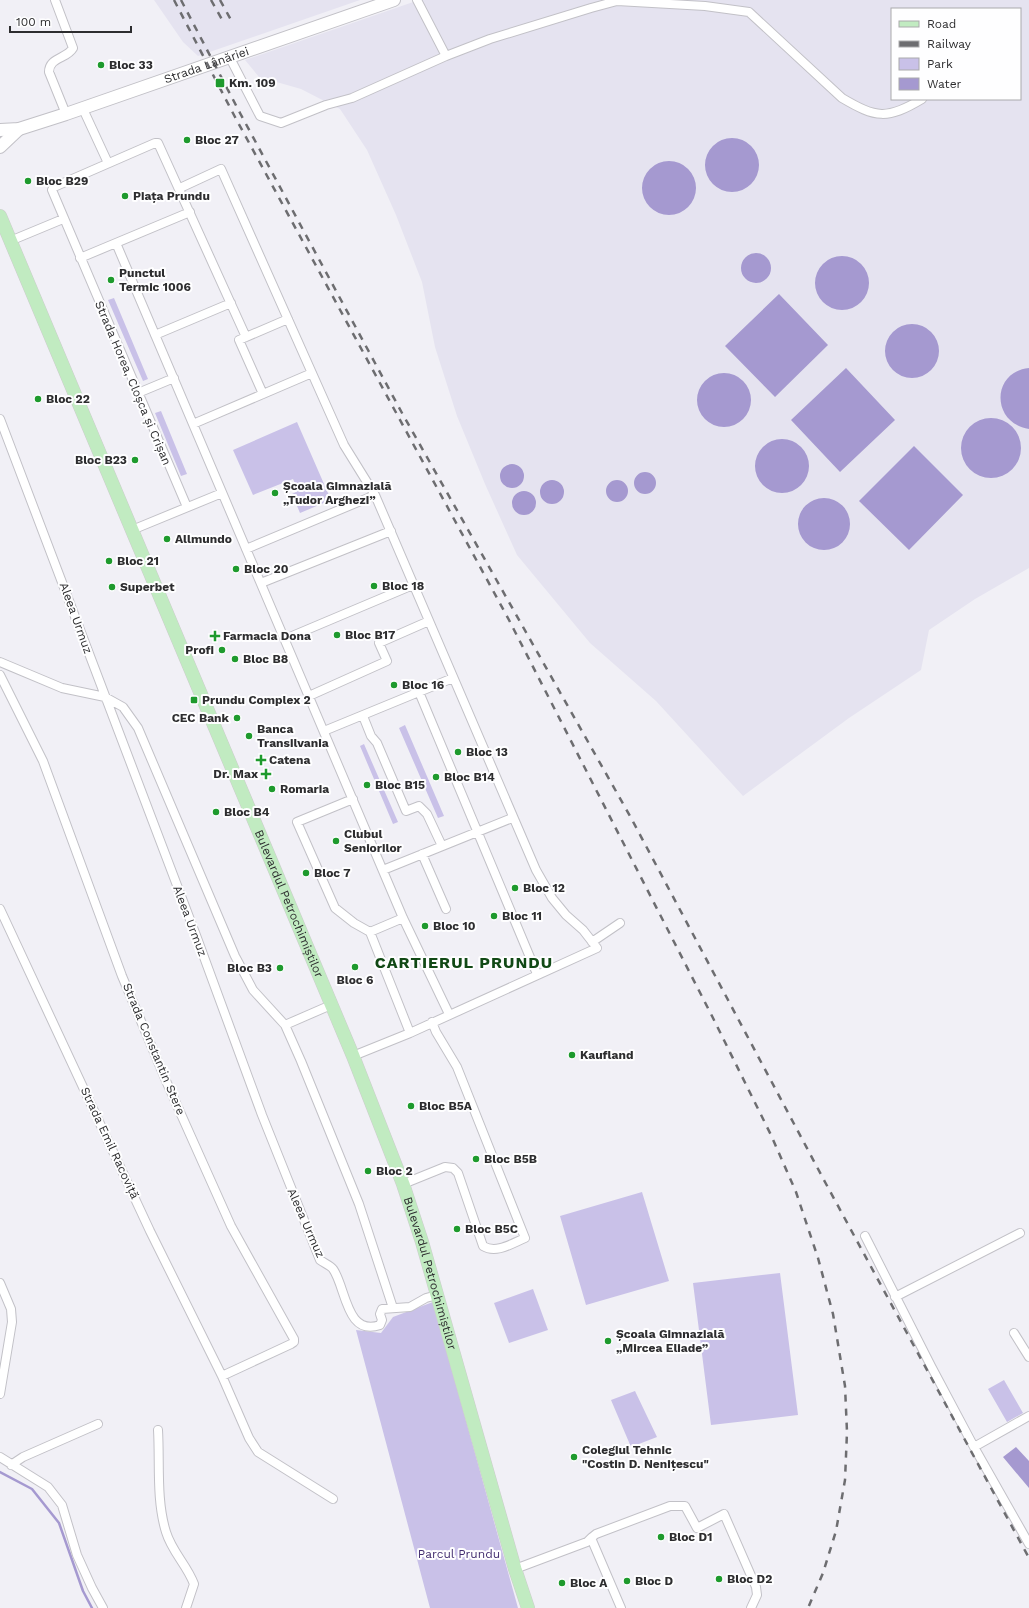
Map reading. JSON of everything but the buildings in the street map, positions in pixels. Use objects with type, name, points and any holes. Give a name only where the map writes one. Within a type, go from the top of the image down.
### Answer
[{"type":"main road","name":"Bulevardul Petrochimiștilor","points":[[0,216],[353,1056],[403,1184],[422,1242],[515,1569],[528,1608]]},
{"type":"street","points":[[55,0],[73,48],[70,53],[51,62],[49,66],[49,72],[66,114]]},
{"type":"street","name":"Strada Lânăriei","points":[[19,129],[83,109],[394,0]]},
{"type":"street","points":[[417,0],[446,56]]},
{"type":"street","points":[[230,58],[260,116],[281,123],[326,105],[352,98],[446,56],[497,37],[591,8],[617,1],[705,6],[749,12],[842,98],[875,115],[894,112],[920,100]]},
{"type":"street","points":[[83,109],[108,163]]},
{"type":"street","points":[[0,130],[19,129]]},
{"type":"street","points":[[0,147],[19,129]]},
{"type":"street","name":"Strada Horea, Cloșca și Crișan","points":[[186,507],[63,219],[52,190],[54,187],[158,143],[180,188],[246,337]]},
{"type":"street","points":[[180,188],[221,169],[344,445],[375,495],[512,818],[536,870],[552,898],[566,916],[583,930],[597,948],[410,1033],[353,1056]]},
{"type":"street","points":[[80,258],[190,212]]},
{"type":"street","points":[[10,241],[63,219]]},
{"type":"street","points":[[116,243],[403,918],[449,1014]]},
{"type":"street","points":[[155,335],[231,303]]},
{"type":"street","points":[[263,394],[239,340],[288,319]]},
{"type":"street","points":[[193,424],[312,373]]},
{"type":"street","points":[[138,393],[174,378]]},
{"type":"street","name":"Aleea Urmuz","points":[[0,419],[197,938],[273,1143],[320,1260],[333,1269],[351,1316],[364,1324],[374,1327],[380,1325],[382,1320],[380,1314],[382,1309],[393,1308]]},
{"type":"street","points":[[132,530],[222,493]]},
{"type":"street","points":[[246,549],[375,495]]},
{"type":"street","points":[[261,583],[391,531]]},
{"type":"street","points":[[285,639],[414,585]]},
{"type":"street","points":[[309,696],[387,662],[379,643],[429,621]]},
{"type":"street","points":[[0,662],[62,688],[105,697],[123,707],[138,728],[235,956],[253,990],[285,1025],[301,1061],[359,1204],[393,1308],[410,1307],[426,1298],[437,1295]]},
{"type":"street","name":"Strada Constantin Stere","points":[[0,675],[43,761],[122,976],[167,1083],[231,1226],[294,1339],[294,1342],[291,1344],[222,1376]]},
{"type":"street","points":[[324,732],[453,678]]},
{"type":"street","points":[[419,692],[537,974]]},
{"type":"street","points":[[363,716],[371,736],[377,743],[406,812],[419,806],[427,814],[442,846]]},
{"type":"street","points":[[353,799],[297,822],[335,908],[354,923],[370,932],[410,1033]]},
{"type":"street","points":[[383,870],[512,818]]},
{"type":"street","points":[[422,854],[446,909]]},
{"type":"street","name":"Strada Emil Racoviță","points":[[0,910],[150,1231],[222,1376],[249,1438],[258,1452],[333,1499]]},
{"type":"street","points":[[370,932],[403,918]]},
{"type":"street","points":[[592,942],[620,923]]},
{"type":"street","points":[[285,1025],[331,1005]]},
{"type":"street","points":[[403,1184],[445,1167],[453,1168],[458,1173],[483,1246],[490,1250],[525,1238],[457,1067],[436,1032],[432,1022]]},
{"type":"street","points":[[895,1298],[1020,1233]]},
{"type":"street","points":[[865,1236],[895,1298],[974,1447],[1029,1544]]},
{"type":"street","points":[[0,1283],[9,1304],[12,1322],[0,1394]]},
{"type":"street","points":[[1014,1333],[1029,1357]]},
{"type":"street","points":[[974,1447],[1029,1416]]},
{"type":"street","points":[[11,1465],[23,1457],[98,1424]]},
{"type":"street","points":[[158,1430],[161,1506],[166,1533],[174,1551],[188,1571],[194,1584],[186,1608]]},
{"type":"street","points":[[0,1457],[48,1487],[62,1505],[77,1555],[103,1608]]},
{"type":"street","points":[[515,1569],[586,1542],[596,1534],[670,1506],[685,1506],[697,1528],[724,1514],[756,1587],[757,1595],[751,1608]]},
{"type":"street","points":[[591,1538],[621,1608]]},
{"type":"shaded area","points":[[154,0],[360,0],[198,56],[183,42]]},
{"type":"shaded area","points":[[419,0],[1029,0],[1029,568],[975,599],[929,630],[921,670],[849,718],[743,796],[656,701],[590,643],[517,555],[485,484],[457,416],[435,347],[422,282],[396,215],[367,150],[340,109],[301,89],[259,77],[245,60]]},
{"type":"green space","points":[[114,298],[148,379],[143,381],[108,300]]},
{"type":"green space","points":[[161,411],[187,474],[181,476],[155,413]]},
{"type":"green space","points":[[297,422],[331,500],[300,513],[292,494],[298,491],[293,479],[253,495],[233,450]]},
{"type":"green space","points":[[405,725],[444,816],[438,818],[399,728]]},
{"type":"green space","points":[[364,744],[398,822],[393,824],[360,746]]},
{"type":"green space","points":[[642,1192],[669,1281],[586,1305],[560,1216]]},
{"type":"green space","points":[[780,1273],[798,1415],[711,1425],[693,1283]]},
{"type":"green space","points":[[533,1289],[548,1330],[509,1343],[494,1303]]},
{"type":"green space","name":"Parcul Prundu","points":[[433,1302],[518,1608],[430,1608],[356,1330],[381,1333],[393,1317]]},
{"type":"green space","points":[[1004,1380],[1023,1413],[1007,1422],[988,1389]]},
{"type":"green space","points":[[635,1391],[657,1437],[631,1447],[611,1400]]},
{"type":"water","points":[[727,138],[737,138],[747,142],[755,150],[759,160],[759,170],[755,180],[747,188],[737,192],[727,192],[717,188],[709,180],[705,170],[705,160],[709,150],[717,142]]},
{"type":"water","points":[[664,161],[674,161],[684,165],[692,173],[696,183],[696,193],[692,203],[684,211],[674,215],[664,215],[654,211],[646,203],[642,193],[642,183],[646,173],[654,165]]},
{"type":"water","points":[[756,253],[766,258],[771,268],[766,278],[756,283],[746,278],[741,268],[746,258]]},
{"type":"water","points":[[842,256],[852,258],[861,264],[867,273],[869,283],[867,293],[861,302],[852,308],[842,310],[832,308],[823,302],[817,293],[815,283],[817,273],[823,264],[832,258]]},
{"type":"water","points":[[779,294],[828,345],[775,397],[725,346]]},
{"type":"water","points":[[907,324],[917,324],[927,328],[935,336],[939,346],[939,356],[935,366],[927,374],[917,378],[907,378],[897,374],[889,366],[885,356],[885,346],[889,336],[897,328]]},
{"type":"water","points":[[846,368],[895,420],[840,472],[791,420]]},
{"type":"water","points":[[1029,368],[1029,429],[1017,425],[1008,418],[1002,408],[1000,398],[1002,387],[1008,378],[1017,372]]},
{"type":"water","points":[[719,373],[729,373],[739,377],[747,385],[751,395],[751,405],[747,415],[739,423],[729,427],[719,427],[709,423],[701,415],[697,405],[697,395],[701,385],[709,377]]},
{"type":"water","points":[[985,418],[997,418],[1008,423],[1016,431],[1021,442],[1019,460],[1008,473],[997,478],[985,478],[974,473],[966,465],[961,454],[961,442],[966,431],[974,423]]},
{"type":"water","points":[[782,439],[792,441],[801,447],[807,456],[809,466],[807,476],[801,485],[792,491],[782,493],[772,491],[763,485],[757,476],[755,466],[757,456],[763,447],[772,441]]},
{"type":"water","points":[[914,446],[963,495],[909,550],[859,501]]},
{"type":"water","points":[[512,464],[517,465],[523,471],[523,481],[517,487],[512,488],[507,487],[501,481],[500,476],[501,471],[507,465]]},
{"type":"water","points":[[641,472],[649,472],[656,479],[656,487],[649,494],[641,494],[634,487],[634,479]]},
{"type":"water","points":[[552,480],[557,481],[563,487],[563,497],[557,503],[552,504],[547,503],[541,497],[540,492],[541,487],[547,481]]},
{"type":"water","points":[[613,480],[621,480],[628,487],[628,495],[621,502],[613,502],[606,495],[606,487]]},
{"type":"water","points":[[524,491],[529,492],[535,498],[535,508],[529,514],[524,515],[519,514],[513,508],[512,503],[513,498],[519,492]]},
{"type":"water","points":[[819,498],[829,498],[843,505],[850,519],[850,529],[843,543],[829,550],[819,550],[809,546],[802,539],[798,529],[798,519],[802,509],[809,502]]},
{"type":"water","points":[[1016,1447],[1029,1461],[1029,1488],[1003,1457]]},
{"type":"waterway","points":[[0,1472],[32,1489],[59,1523],[83,1591],[92,1608]]},
{"type":"railway","points":[[174,0],[235,117],[509,620],[712,1016],[771,1135],[796,1192],[818,1258],[833,1314],[845,1386],[847,1432],[845,1480],[836,1531],[823,1573],[808,1608]]},
{"type":"railway","points":[[181,0],[240,113],[402,413],[630,816],[825,1182],[1029,1558]]},
{"type":"railway","points":[[211,0],[224,23]]},
{"type":"railway","points":[[220,0],[231,20]]},
{"type":"place","name":"Bloc 33","points":[[101,65]]},
{"type":"place","name":"Km. 109","points":[[220,83]]},
{"type":"place","name":"Bloc 27","points":[[187,140]]},
{"type":"place","name":"Bloc B29","points":[[28,181]]},
{"type":"place","name":"Piața Prundu","points":[[125,196]]},
{"type":"place","name":"Punctul Termic 1006","points":[[111,280]]},
{"type":"place","name":"Bloc 22","points":[[38,399]]},
{"type":"place","name":"Bloc B23","points":[[135,460]]},
{"type":"place","name":"Școala Gimnazială „Tudor Arghezi”","points":[[275,493]]},
{"type":"place","name":"Allmundo","points":[[167,539]]},
{"type":"place","name":"Bloc 21","points":[[109,561]]},
{"type":"place","name":"Bloc 20","points":[[236,569]]},
{"type":"place","name":"Bloc 18","points":[[374,586]]},
{"type":"place","name":"Superbet","points":[[112,587]]},
{"type":"place","name":"Bloc B17","points":[[337,635]]},
{"type":"place","name":"Farmacia Dona","points":[[215,636]]},
{"type":"place","name":"Profi","points":[[222,650]]},
{"type":"place","name":"Bloc B8","points":[[235,659]]},
{"type":"place","name":"Bloc 16","points":[[394,685]]},
{"type":"place","name":"Prundu Complex 2","points":[[194,700]]},
{"type":"place","name":"CEC Bank","points":[[237,718]]},
{"type":"place","name":"Banca Transilvania","points":[[249,736]]},
{"type":"place","name":"Bloc 13","points":[[458,752]]},
{"type":"place","name":"Catena","points":[[261,760]]},
{"type":"place","name":"Dr. Max","points":[[266,774]]},
{"type":"place","name":"Bloc B14","points":[[436,777]]},
{"type":"place","name":"Bloc B15","points":[[367,785]]},
{"type":"place","name":"Romaria","points":[[272,789]]},
{"type":"place","name":"Bloc B4","points":[[216,812]]},
{"type":"place","name":"Clubul Seniorilor","points":[[336,841]]},
{"type":"place","name":"Bloc 7","points":[[306,873]]},
{"type":"place","name":"Bloc 12","points":[[515,888]]},
{"type":"place","name":"Bloc 11","points":[[494,916]]},
{"type":"place","name":"Bloc 10","points":[[425,926]]},
{"type":"place","name":"Bloc 6","points":[[355,967]]},
{"type":"place","name":"Bloc B3","points":[[280,968]]},
{"type":"place","name":"Kaufland","points":[[572,1055]]},
{"type":"place","name":"Bloc B5A","points":[[411,1106]]},
{"type":"place","name":"Bloc B5B","points":[[476,1159]]},
{"type":"place","name":"Bloc 2","points":[[368,1171]]},
{"type":"place","name":"Bloc B5C","points":[[457,1229]]},
{"type":"place","name":"Școala Gimnazială „Mircea Eliade”","points":[[608,1341]]},
{"type":"place","name":"Colegiul Tehnic \"Costin D. Nenițescu\"","points":[[574,1457]]},
{"type":"place","name":"Bloc D1","points":[[661,1537]]},
{"type":"place","name":"Bloc D2","points":[[719,1579]]},
{"type":"place","name":"Bloc D","points":[[627,1581]]},
{"type":"place","name":"Bloc A","points":[[562,1583]]},
{"type":"district","name":"CARTIERUL PRUNDU","points":[[464,962]]}]
